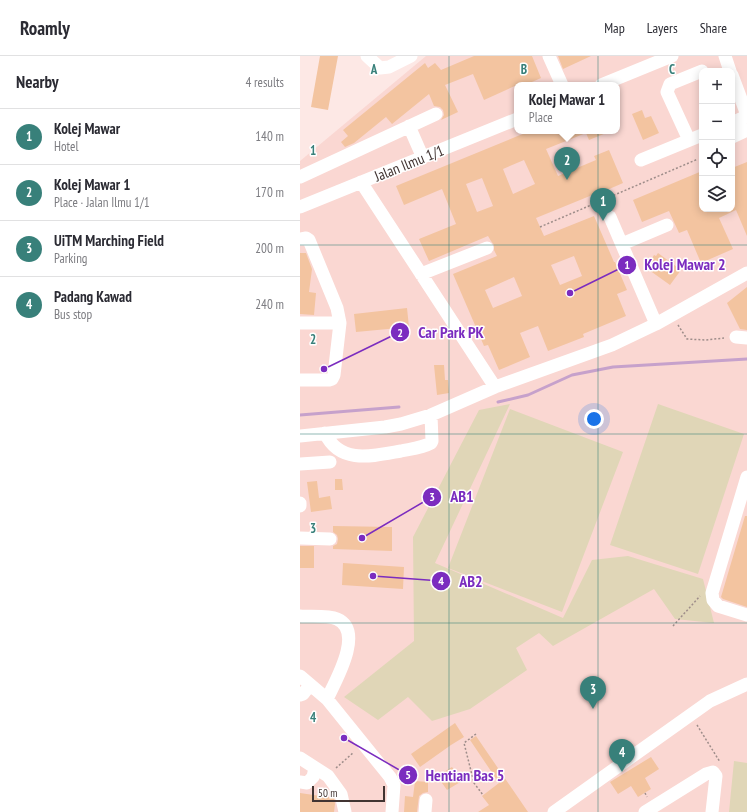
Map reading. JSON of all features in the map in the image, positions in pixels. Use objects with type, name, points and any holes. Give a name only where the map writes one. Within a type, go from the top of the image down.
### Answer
[{"type":"street","points":[[367,56],[380,68],[390,67],[411,56]]},
{"type":"street","points":[[549,56],[561,82]]},
{"type":"street","points":[[608,82],[672,56]]},
{"type":"street","points":[[725,56],[729,68]]},
{"type":"street","points":[[689,140],[667,92],[670,84],[699,73]]},
{"type":"street","points":[[735,93],[739,118]]},
{"type":"street","points":[[300,177],[436,114]]},
{"type":"street","name":"Jalan Ilmu 1/1","points":[[300,207],[514,120]]},
{"type":"street","points":[[409,126],[423,158]]},
{"type":"street","points":[[735,136],[747,130]]},
{"type":"street","points":[[641,160],[699,136]]},
{"type":"street","points":[[361,182],[495,387]]},
{"type":"street","points":[[610,217],[656,324]]},
{"type":"street","points":[[622,244],[667,225]]},
{"type":"street","points":[[300,239],[306,238],[309,240],[337,308],[340,323],[334,375],[332,378],[329,380],[300,380]]},
{"type":"street","points":[[421,274],[487,248]]},
{"type":"street","points":[[300,436],[385,427],[431,415],[495,387],[612,345],[656,324],[747,273]]},
{"type":"street","points":[[300,323],[340,323]]},
{"type":"street","points":[[324,433],[328,441],[348,455],[356,457],[380,455],[419,447],[430,443],[432,441],[431,415]]},
{"type":"street","points":[[300,464],[330,462]]},
{"type":"street","points":[[747,477],[742,514],[712,593],[713,600],[718,606],[747,615]]},
{"type":"street","points":[[300,538],[330,539]]},
{"type":"street","points":[[300,616],[336,619],[343,623],[349,636],[344,662],[327,699]]},
{"type":"street","points":[[300,676],[327,699],[390,777],[394,785],[392,812]]},
{"type":"street","points":[[554,812],[710,701],[747,684]]},
{"type":"street","points":[[300,695],[303,694],[310,685]]},
{"type":"street","points":[[300,758],[328,776],[341,794],[346,812]]},
{"type":"street","points":[[300,782],[307,783],[313,777],[315,768]]},
{"type":"street","points":[[645,812],[713,772],[716,776],[712,812]]},
{"type":"path","points":[[540,227],[698,159]]},
{"type":"path","points":[[672,315],[687,339],[706,340],[742,337]]},
{"type":"path","points":[[673,626],[704,593]]},
{"type":"path","points":[[689,716],[698,726],[721,764],[716,776]]},
{"type":"path","points":[[476,734],[464,743],[474,783],[483,795]]},
{"type":"path","points":[[328,776],[363,744]]},
{"type":"shaded area","points":[[426,56],[747,56],[747,812],[300,812],[300,161]]},
{"type":"shaded area","points":[[510,404],[435,563],[563,618],[592,560],[628,556],[703,579],[714,623],[675,619],[654,589],[553,646],[539,633],[516,648],[527,670],[470,709],[432,721],[408,697],[378,720],[344,697],[414,641],[413,537],[479,410]]},
{"type":"shaded area","points":[[658,404],[744,434],[698,574],[610,545]]},
{"type":"shaded area","points":[[510,409],[623,452],[562,612],[448,568]]},
{"type":"shaded area","points":[[734,761],[747,763],[747,812],[729,812]]},
{"type":"building","points":[[320,56],[338,56],[328,110],[311,107]]},
{"type":"building","points":[[474,56],[532,56],[541,78],[532,82],[514,82],[514,86],[484,100],[473,74],[445,85],[458,112],[441,120],[444,115],[443,110],[440,107],[434,106],[429,94],[392,124],[386,117],[354,143],[345,147],[341,142],[348,136],[343,130],[425,63],[428,68],[435,63],[441,70]]},
{"type":"building","points":[[558,56],[591,56],[563,69]]},
{"type":"building","points":[[642,110],[645,118],[651,116],[659,133],[643,140],[632,114]]},
{"type":"building","points":[[523,134],[584,134],[546,149],[558,176],[596,160],[594,156],[609,150],[623,183],[536,218],[544,236],[594,216],[627,290],[617,294],[626,316],[583,334],[584,337],[548,351],[538,326],[520,333],[530,357],[499,370],[488,345],[484,346],[453,274],[497,256],[494,250],[494,245],[488,236],[429,261],[419,239],[456,224],[442,189],[404,205],[396,186]],"holes":[[[524,160],[535,184],[513,194],[503,169]],[[482,178],[493,206],[477,212],[466,184]],[[574,256],[582,276],[560,285],[551,265]],[[514,277],[522,296],[493,308],[485,290]]]},
{"type":"building","points":[[586,134],[604,134],[589,140]]},
{"type":"building","points":[[747,162],[747,236],[735,210],[735,167]]},
{"type":"building","points":[[699,172],[699,212],[732,212],[719,218],[733,249],[701,263],[687,230],[679,233],[669,211],[642,222],[633,200]]},
{"type":"building","points":[[300,253],[306,253],[312,269],[309,292],[316,293],[314,315],[300,314]]},
{"type":"building","points":[[658,253],[681,270],[670,285],[649,270],[652,265],[649,263],[654,255],[656,256]]},
{"type":"building","points":[[747,287],[747,330],[740,329],[727,303]]},
{"type":"building","points":[[407,308],[409,327],[356,332],[354,314]]},
{"type":"building","points":[[434,365],[444,365],[445,380],[448,380],[449,393],[437,395]]},
{"type":"building","points":[[335,479],[342,479],[343,490],[335,490]]},
{"type":"building","points":[[317,481],[319,498],[330,496],[332,509],[311,512],[307,482]]},
{"type":"building","points":[[745,516],[747,516],[747,607],[721,597]]},
{"type":"building","points":[[333,526],[392,527],[392,551],[333,549],[333,546],[337,544],[338,539],[337,535],[333,532]]},
{"type":"building","points":[[300,546],[314,546],[314,568],[300,568]]},
{"type":"building","points":[[343,563],[404,567],[403,589],[342,585]]},
{"type":"building","points":[[455,723],[464,737],[420,767],[411,754]]},
{"type":"building","points":[[476,736],[528,812],[478,812],[489,805],[482,796],[499,783],[470,740]]},
{"type":"building","points":[[651,757],[659,769],[645,778],[651,789],[638,797],[631,786],[618,794],[610,782]]},
{"type":"building","points":[[452,767],[462,781],[447,790],[437,776]]},
{"type":"building","points":[[415,781],[428,782],[428,792],[419,796],[417,812],[404,812],[405,796],[413,797]]},
{"type":"building","points":[[300,793],[334,798],[334,812],[300,812]]},
{"type":"waterway","points":[[498,402],[528,395],[572,375],[613,367],[747,359]]},
{"type":"waterway","points":[[300,415],[399,407]]},
{"type":"place","name":"Kolej Mawar 1","points":[[567,180]]},
{"type":"place","name":"Kolej Mawar","points":[[603,221]]},
{"type":"place","name":"Kolej Mawar 2","points":[[570,293]]},
{"type":"place","name":"Car Park PK","points":[[324,369]]},
{"type":"place","name":"AB1","points":[[362,538]]},
{"type":"place","name":"AB2","points":[[373,576]]},
{"type":"place","name":"UiTM Marching Field","points":[[593,709]]},
{"type":"place","name":"Hentian Bas 5","points":[[344,738]]},
{"type":"place","name":"Padang Kawad","points":[[622,772]]}]
